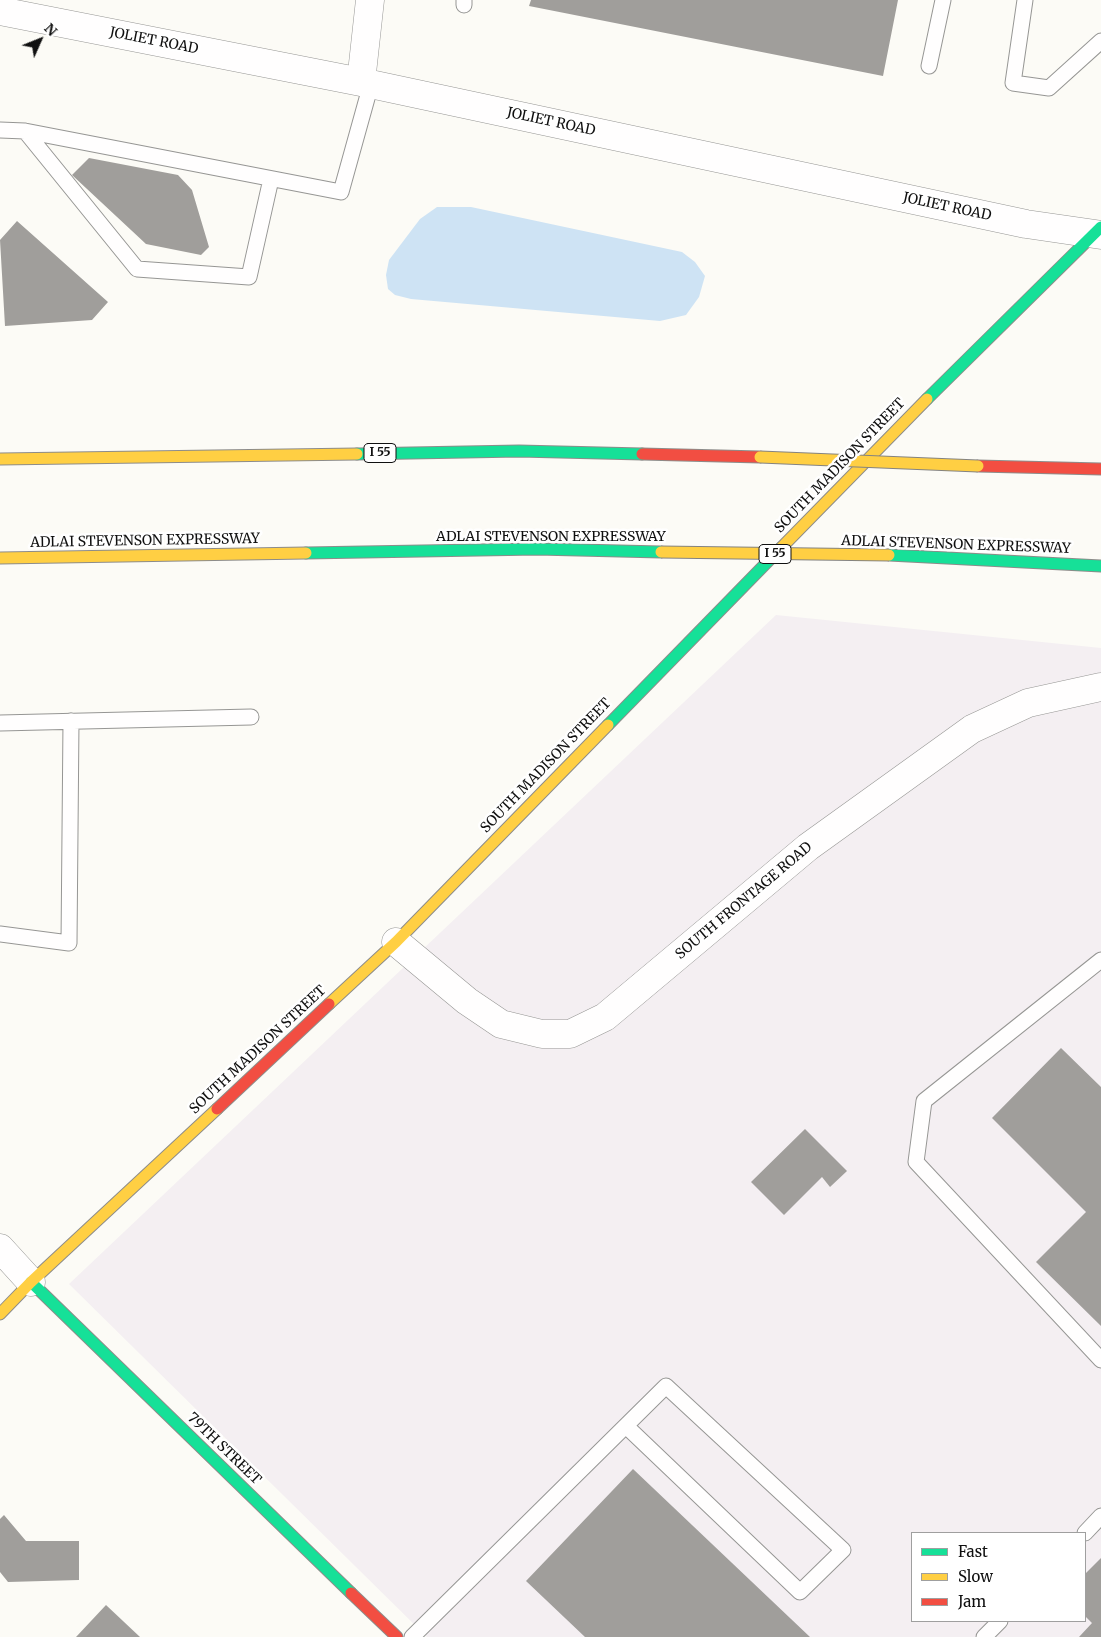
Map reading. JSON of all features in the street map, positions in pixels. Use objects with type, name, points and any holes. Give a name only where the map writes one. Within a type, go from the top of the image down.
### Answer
[{"type":"main road","name":"SOUTH MADISON STREET","points":[[0,1314],[31,1282],[396,942],[929,396],[1099,232]]},
{"type":"main road","name":"I 55","points":[[0,459],[519,451],[760,457],[978,466],[1101,468]]},
{"type":"main road","name":"ADLAI STEVENSON EXPRESSWAY","points":[[0,558],[537,549],[889,556],[1101,566]]},
{"type":"main road","name":"79TH STREET","points":[[31,1282],[397,1637]]},
{"type":"street","points":[[366,83],[370,0]]},
{"type":"street","name":"JOLIET ROAD","points":[[0,10],[366,83],[1026,224],[1099,232]]},
{"type":"street","name":"SOUTH FRONTAGE ROAD","points":[[396,942],[468,1001],[502,1024],[542,1034],[570,1034],[605,1017],[808,847],[972,729],[1028,703],[1101,686]]},
{"type":"street","points":[[0,1248],[31,1282]]},
{"type":"lane","points":[[929,66],[943,0]]},
{"type":"lane","points":[[1025,0],[1013,83],[1049,88],[1101,41]]},
{"type":"lane","points":[[0,130],[25,132],[341,192],[366,83]]},
{"type":"lane","points":[[25,132],[137,268],[249,277],[271,179]]},
{"type":"lane","points":[[0,723],[251,717]]},
{"type":"lane","points":[[0,934],[70,944],[71,721]]},
{"type":"lane","points":[[1101,960],[924,1101],[916,1162],[1101,1360]]},
{"type":"lane","points":[[412,1637],[666,1386],[843,1550],[800,1592],[626,1426]]},
{"type":"lane","points":[[1086,1532],[1101,1516]]},
{"type":"lane","points":[[984,1637],[999,1622]]},
{"type":"shaded area","points":[[776,615],[1101,648],[1101,1637],[427,1637],[69,1284]]},
{"type":"water","points":[[437,207],[471,207],[682,252],[695,262],[705,276],[699,297],[686,315],[660,321],[411,299],[395,295],[388,289],[386,275],[389,260],[420,219]]},
{"type":"building","points":[[531,0],[898,0],[883,76],[529,6]]},
{"type":"building","points":[[89,158],[178,175],[192,190],[209,247],[201,255],[146,244],[72,175]]},
{"type":"building","points":[[17,221],[108,302],[92,320],[5,326],[0,240]]},
{"type":"building","points":[[1061,1048],[1101,1087],[1101,1326],[1036,1262],[1086,1212],[992,1118]]},
{"type":"building","points":[[805,1129],[847,1171],[830,1187],[822,1177],[784,1215],[751,1182]]},
{"type":"building","points":[[633,1469],[810,1637],[585,1637],[526,1581]]},
{"type":"building","points":[[4,1515],[26,1541],[79,1541],[79,1580],[8,1582],[0,1572],[0,1519]]},
{"type":"building","points":[[1101,1558],[1101,1637],[1079,1637],[1092,1623],[1086,1617],[1086,1573]]},
{"type":"building","points":[[106,1605],[140,1637],[76,1637]]},
{"type":"traffic: fast","points":[[927,399],[1101,227]]},
{"type":"traffic: fast","points":[[357,454],[519,451],[642,454]]},
{"type":"traffic: fast","points":[[608,725],[781,548]]},
{"type":"traffic: fast","points":[[306,553],[537,549],[661,552]]},
{"type":"traffic: fast","points":[[889,555],[1101,566]]},
{"type":"traffic: fast","points":[[31,1282],[351,1593]]},
{"type":"traffic: slow","points":[[781,548],[927,399]]},
{"type":"traffic: slow","points":[[0,459],[357,454]]},
{"type":"traffic: slow","points":[[760,457],[978,466]]},
{"type":"traffic: slow","points":[[661,552],[889,555]]},
{"type":"traffic: slow","points":[[0,558],[306,553]]},
{"type":"traffic: slow","points":[[329,1004],[396,942],[608,725]]},
{"type":"traffic: slow","points":[[0,1314],[31,1282],[217,1109]]},
{"type":"traffic: jam","points":[[642,454],[760,457]]},
{"type":"traffic: jam","points":[[978,466],[1101,469]]},
{"type":"traffic: jam","points":[[217,1109],[329,1004]]},
{"type":"traffic: jam","points":[[351,1593],[397,1637]]}]
